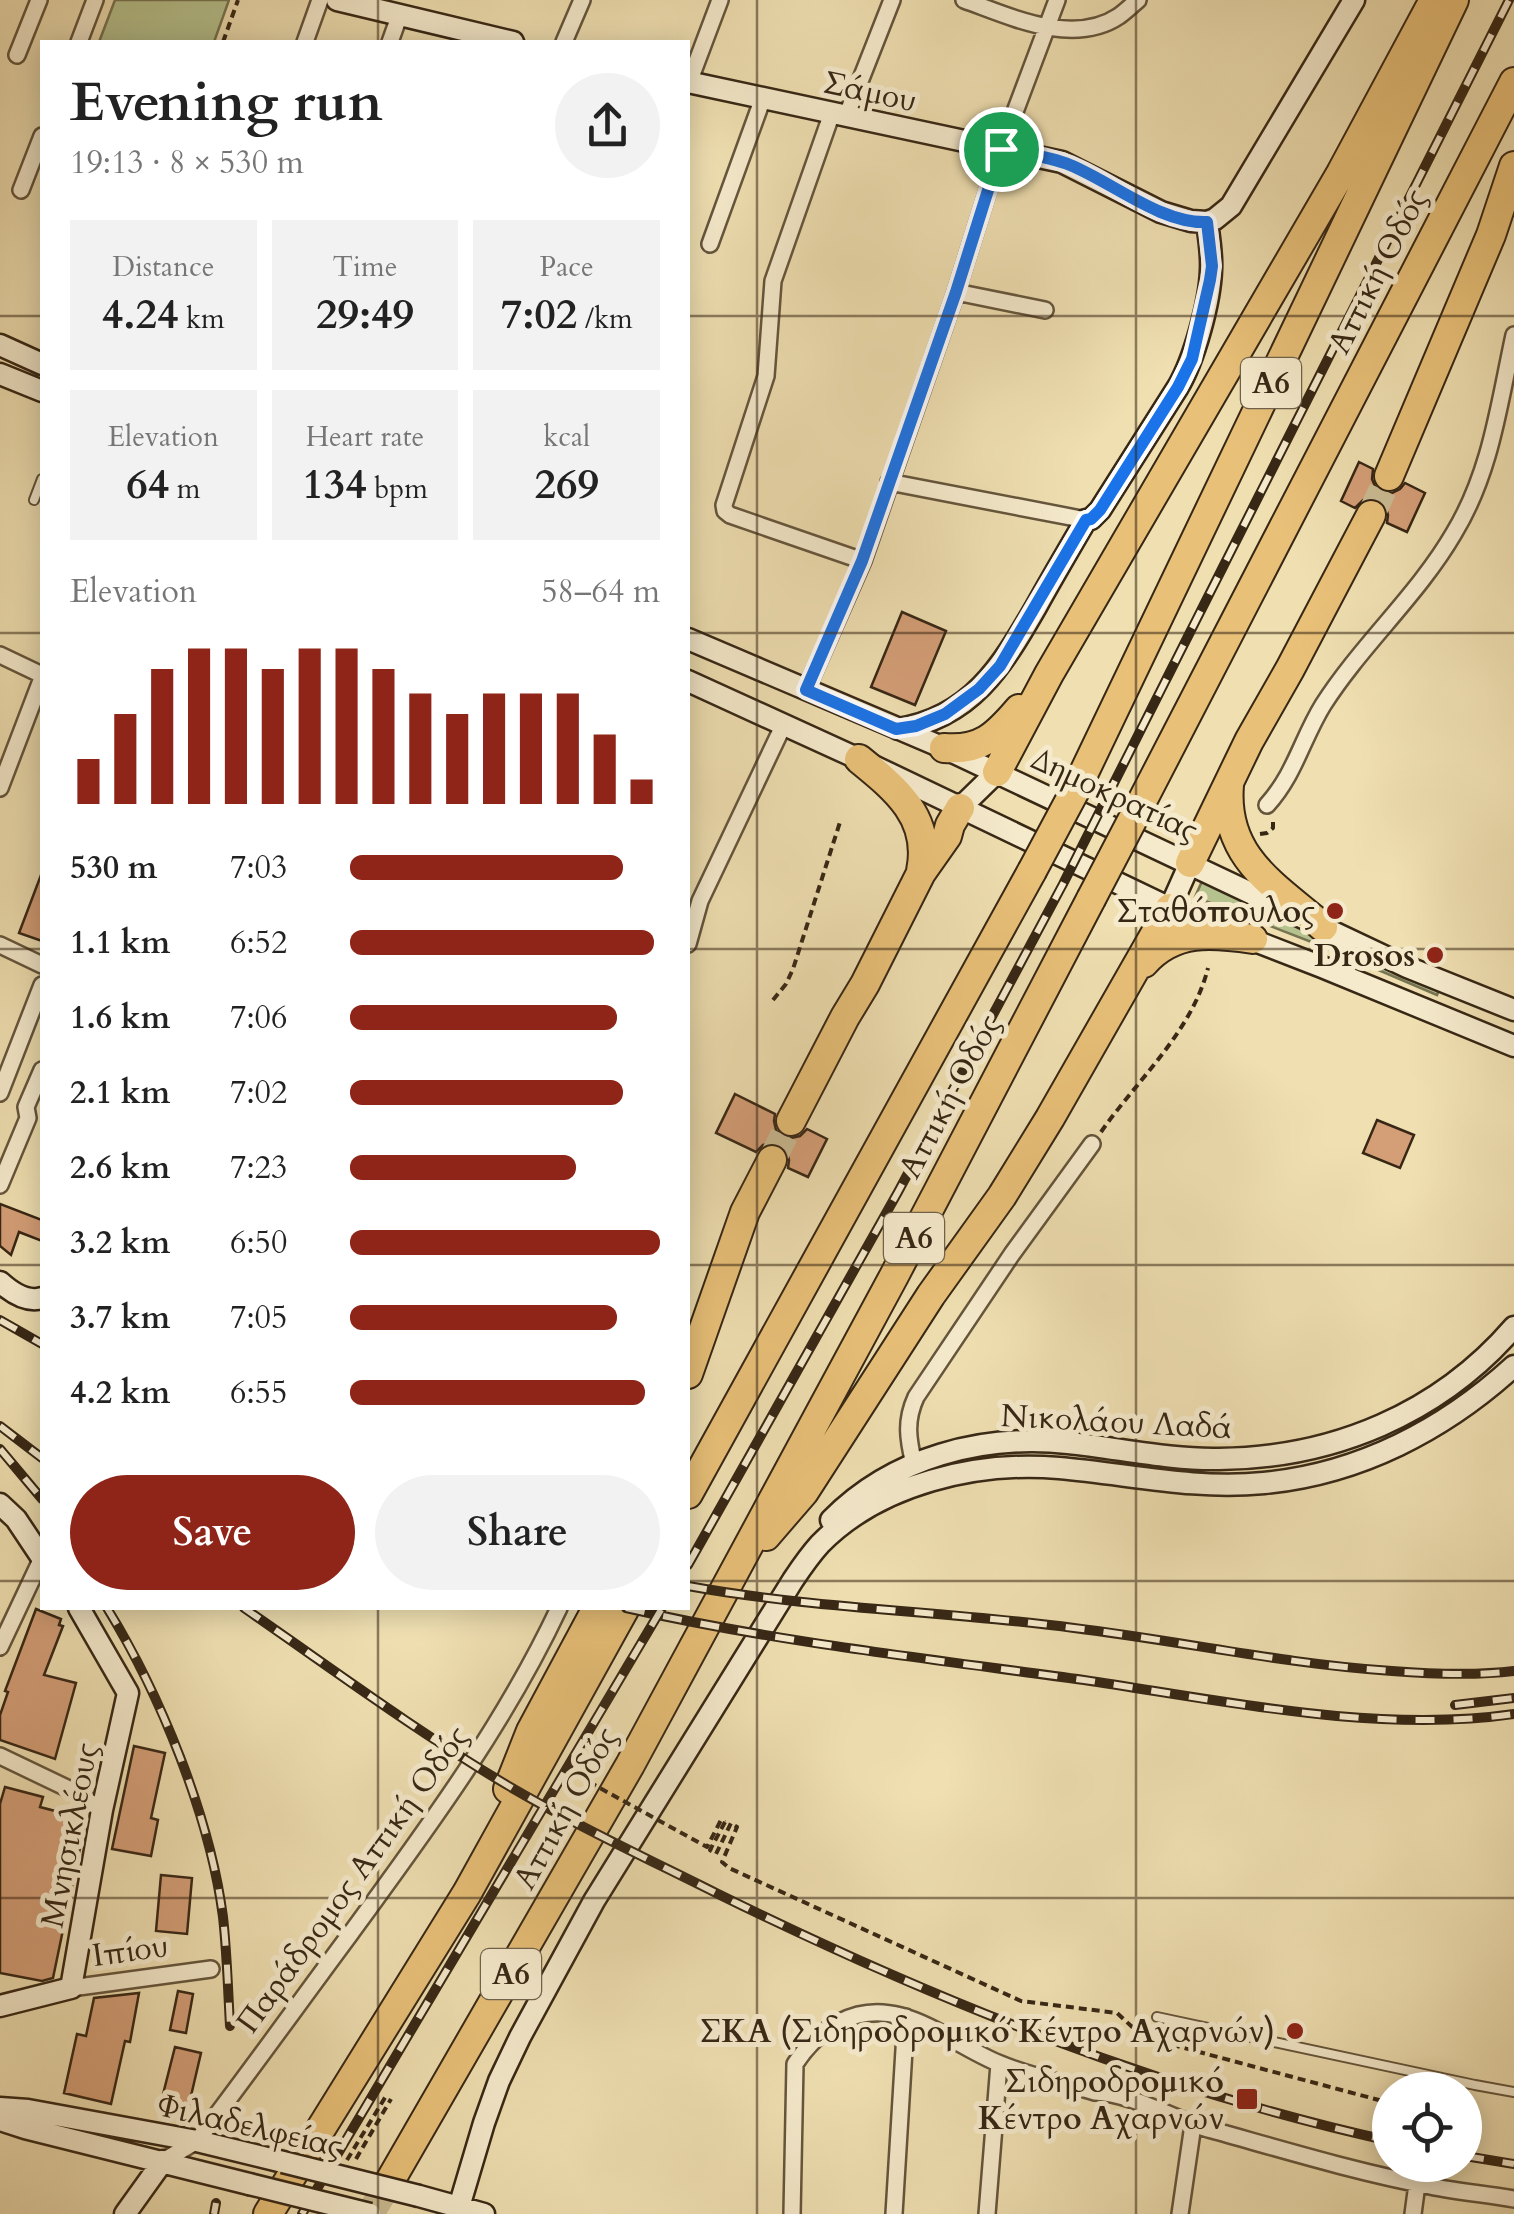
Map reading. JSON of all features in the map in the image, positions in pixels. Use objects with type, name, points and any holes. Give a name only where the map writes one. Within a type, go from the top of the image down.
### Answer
[{"type":"highway","points":[[996,772],[1341,173],[1434,0]]},
{"type":"highway","name":"Αττική Οδός","points":[[690,1490],[1078,785],[1454,0]]},
{"type":"highway","name":"Αττική Οδός","points":[[390,2181],[583,1850],[894,1276],[1514,82]]},
{"type":"highway","points":[[1389,476],[1491,234],[1514,166]]},
{"type":"highway","points":[[1190,863],[1230,778],[1371,515]]},
{"type":"highway","points":[[944,748],[974,747],[1001,730],[1050,674]]},
{"type":"highway","points":[[859,759],[906,800],[922,836],[920,873]]},
{"type":"highway","points":[[1230,778],[1230,824],[1238,845],[1264,876],[1323,926]]},
{"type":"highway","points":[[791,1122],[920,873],[947,836],[960,808]]},
{"type":"highway","points":[[732,1575],[804,1492],[931,1295],[1002,1196],[1170,908]]},
{"type":"highway","points":[[1129,979],[1150,956],[1176,940],[1202,934],[1253,939]]},
{"type":"highway","points":[[690,1368],[745,1212],[772,1160]]},
{"type":"highway","points":[[467,1892],[530,1731],[596,1610]]},
{"type":"highway","name":"Αττική Οδός","points":[[268,2214],[467,1892],[624,1610]]},
{"type":"street","points":[[17,55],[39,0]]},
{"type":"street","points":[[80,40],[95,0]]},
{"type":"street","points":[[306,40],[320,0]]},
{"type":"street","points":[[337,0],[505,40]]},
{"type":"street","points":[[565,40],[582,0]]},
{"type":"street","points":[[690,78],[720,0]]},
{"type":"street","points":[[862,561],[730,515],[724,506],[766,376],[773,282],[839,115],[892,0]]},
{"type":"street","points":[[964,0],[1044,28],[1104,22],[1116,18],[1138,0]]},
{"type":"street","points":[[806,690],[862,561],[956,292],[1001,149],[1056,0]]},
{"type":"street","points":[[889,482],[1086,520],[1100,510],[1186,374],[1196,347],[1212,266],[1207,222],[1231,206],[1354,0]]},
{"type":"street","points":[[391,40],[400,14]]},
{"type":"street","name":"Σάμου","points":[[690,83],[1067,164],[1161,212],[1207,222]]},
{"type":"street","points":[[710,244],[764,98]]},
{"type":"street","points":[[22,190],[40,141]]},
{"type":"street","points":[[956,292],[1045,310]]},
{"type":"street","points":[[1267,805],[1286,781],[1322,707],[1430,570],[1463,518],[1484,470],[1514,335]]},
{"type":"street","points":[[0,345],[40,363]]},
{"type":"street","points":[[0,374],[40,390]]},
{"type":"street","points":[[896,729],[945,714],[990,679],[1010,652],[1086,520]]},
{"type":"street","name":"Δημοκρατίας","points":[[690,640],[944,748],[1407,966],[1514,1010]]},
{"type":"street","points":[[0,655],[40,675]]},
{"type":"street","points":[[0,788],[40,681]]},
{"type":"street","points":[[690,682],[1170,908],[1514,1046]]},
{"type":"street","points":[[690,937],[700,901],[784,724]]},
{"type":"street","points":[[960,808],[996,772]]},
{"type":"street","points":[[1170,908],[1190,863]]},
{"type":"street","points":[[0,945],[40,964]]},
{"type":"street","points":[[0,1093],[40,990]]},
{"type":"street","points":[[0,1185],[28,1118],[26,1107],[40,1075]]},
{"type":"street","points":[[914,1464],[908,1422],[916,1397],[1092,1144]]},
{"type":"street","points":[[0,1282],[22,1297],[40,1299]]},
{"type":"street","name":"Νικολάου Λαδά","points":[[456,2210],[499,2081],[594,1901],[814,1540],[840,1511],[862,1493],[914,1464],[981,1444],[1019,1440],[1066,1443],[1215,1460],[1266,1458],[1322,1447],[1360,1435],[1439,1395],[1474,1368],[1514,1327]]},
{"type":"street","name":"Νικολάου Λαδά","points":[[792,1580],[820,1545],[848,1521],[925,1482],[1018,1466],[1211,1485],[1264,1483],[1316,1475],[1376,1456],[1420,1435],[1466,1406],[1514,1366]]},
{"type":"street","points":[[0,1504],[16,1519],[40,1555]]},
{"type":"street","points":[[0,1647],[40,1562]]},
{"type":"street","name":"Μνησικλέους","points":[[72,1988],[102,1810],[128,1694],[80,1610]]},
{"type":"street","name":"Παράδρομος Αττική Οδός","points":[[164,2162],[197,2141],[390,1880],[468,1770],[521,1682],[558,1610]]},
{"type":"street","points":[[0,1756],[71,1790],[102,1810]]},
{"type":"street","name":"Ιπίου","points":[[0,2006],[72,1988],[211,1969]]},
{"type":"street","points":[[792,2214],[795,2064],[830,2028],[856,2014],[870,2012],[906,2018],[998,2064],[1136,2102],[1194,2125],[1417,2184],[1514,2199]]},
{"type":"street","points":[[894,2214],[906,2018]]},
{"type":"street","points":[[988,2214],[998,2064]]},
{"type":"street","name":"Φιλαδελφείας","points":[[0,2108],[197,2141],[419,2196],[456,2210],[484,2214]]},
{"type":"street","name":"Φιλαδελφείας","points":[[0,2120],[370,2214]]},
{"type":"street","points":[[1180,2214],[1194,2125]]},
{"type":"street","points":[[124,2214],[164,2162]]},
{"type":"street","points":[[1412,2214],[1417,2184]]},
{"type":"lane","points":[[34,500],[40,484]]},
{"type":"lane","points":[[1157,2017],[1514,2092]]},
{"type":"path","points":[[224,40],[238,0]]},
{"type":"path","points":[[1255,833],[1267,833],[1274,824],[1267,805]]},
{"type":"path","points":[[772,1000],[793,969],[840,819]]},
{"type":"path","points":[[1092,1144],[1185,1020],[1198,999],[1208,968]]},
{"type":"path","points":[[588,1782],[707,1847],[721,1820],[725,1822],[710,1850],[716,1854],[731,1823],[737,1827],[722,1862],[730,1868],[1021,2001],[1117,2013],[1142,2037],[1372,2098]]},
{"type":"path","points":[[350,2170],[388,2097],[353,2150]]},
{"type":"green space","points":[[115,0],[229,0],[215,40],[100,40]]},
{"type":"green space","points":[[1203,879],[1440,987],[1437,995],[1195,897]]},
{"type":"building","points":[[1359,462],[1373,469],[1372,479],[1381,492],[1392,493],[1405,483],[1425,493],[1407,532],[1387,523],[1386,507],[1378,499],[1363,500],[1355,508],[1341,501]]},
{"type":"building","points":[[902,612],[946,631],[915,705],[871,687]]},
{"type":"building","points":[[40,878],[40,940],[19,933]]},
{"type":"building","points":[[735,1094],[775,1114],[776,1130],[784,1137],[800,1136],[807,1129],[827,1139],[808,1177],[788,1168],[787,1151],[779,1144],[763,1145],[756,1152],[716,1133]]},
{"type":"building","points":[[1377,1120],[1414,1135],[1400,1168],[1363,1153]]},
{"type":"building","points":[[0,1204],[40,1219],[40,1240],[19,1232],[11,1255],[0,1246]]},
{"type":"building","points":[[36,1609],[61,1619],[59,1625],[63,1626],[44,1675],[76,1683],[55,1759],[0,1740],[0,1715],[8,1692],[5,1691]]},
{"type":"building","points":[[134,1746],[165,1753],[151,1818],[158,1820],[151,1856],[112,1849]]},
{"type":"building","points":[[5,1787],[43,1797],[40,1807],[86,1819],[53,1978],[42,1981],[0,1973],[0,1804]]},
{"type":"building","points":[[161,1875],[192,1878],[187,1934],[156,1931]]},
{"type":"building","points":[[178,1991],[193,1994],[186,2033],[170,2030]]},
{"type":"building","points":[[139,1993],[130,2042],[125,2041],[111,2104],[64,2093],[77,2034],[86,2036],[94,1998]]},
{"type":"building","points":[[175,2047],[201,2053],[187,2113],[160,2106]]},
{"type":"tunnel","points":[[1371,515],[1389,476]]},
{"type":"tunnel","points":[[772,1160],[791,1121]]},
{"type":"tunnel","points":[[370,2214],[390,2181]]},
{"type":"railway","points":[[690,1561],[898,1192],[1063,884],[1509,0]]},
{"type":"railway","points":[[0,1320],[40,1343]]},
{"type":"railway","points":[[0,1426],[40,1456]]},
{"type":"railway","points":[[0,1449],[40,1497]]},
{"type":"railway","points":[[690,1586],[784,1600],[1074,1628],[1352,1668],[1453,1674],[1514,1671]]},
{"type":"railway","points":[[108,1610],[164,1717],[207,1838],[223,1917],[230,2026]]},
{"type":"railway","points":[[247,1610],[507,1785],[797,1932],[962,2004],[1130,2068],[1302,2120],[1372,2137]]},
{"type":"railway","points":[[635,1610],[796,1640],[1299,1712],[1408,1720],[1514,1714]]},
{"type":"railway","points":[[302,2214],[661,1610]]},
{"type":"railway","points":[[1455,1705],[1514,1698]]},
{"type":"railway","points":[[1482,2159],[1514,2164]]},
{"type":"railway","points":[[214,2214],[216,2203]]},
{"type":"place","name":"Σταθόπουλος","points":[[1335,911]]},
{"type":"place","name":"Drosos","points":[[1435,955]]},
{"type":"place","name":"ΣΚΑ (Σιδηροδρομικό Κέντρο Αχαρνών)","points":[[1295,2031]]},
{"type":"place","name":"Σιδηροδρομικό Κέντρο Αχαρνών","points":[[1247,2099]]},
{"type":"route","points":[[1001,149],[1067,164],[1161,212],[1207,222],[1210,280],[1196,347],[1186,374],[1100,510],[1086,520],[1010,652],[990,679],[945,714],[896,729],[806,690],[862,561],[956,292],[1001,149]]}]
